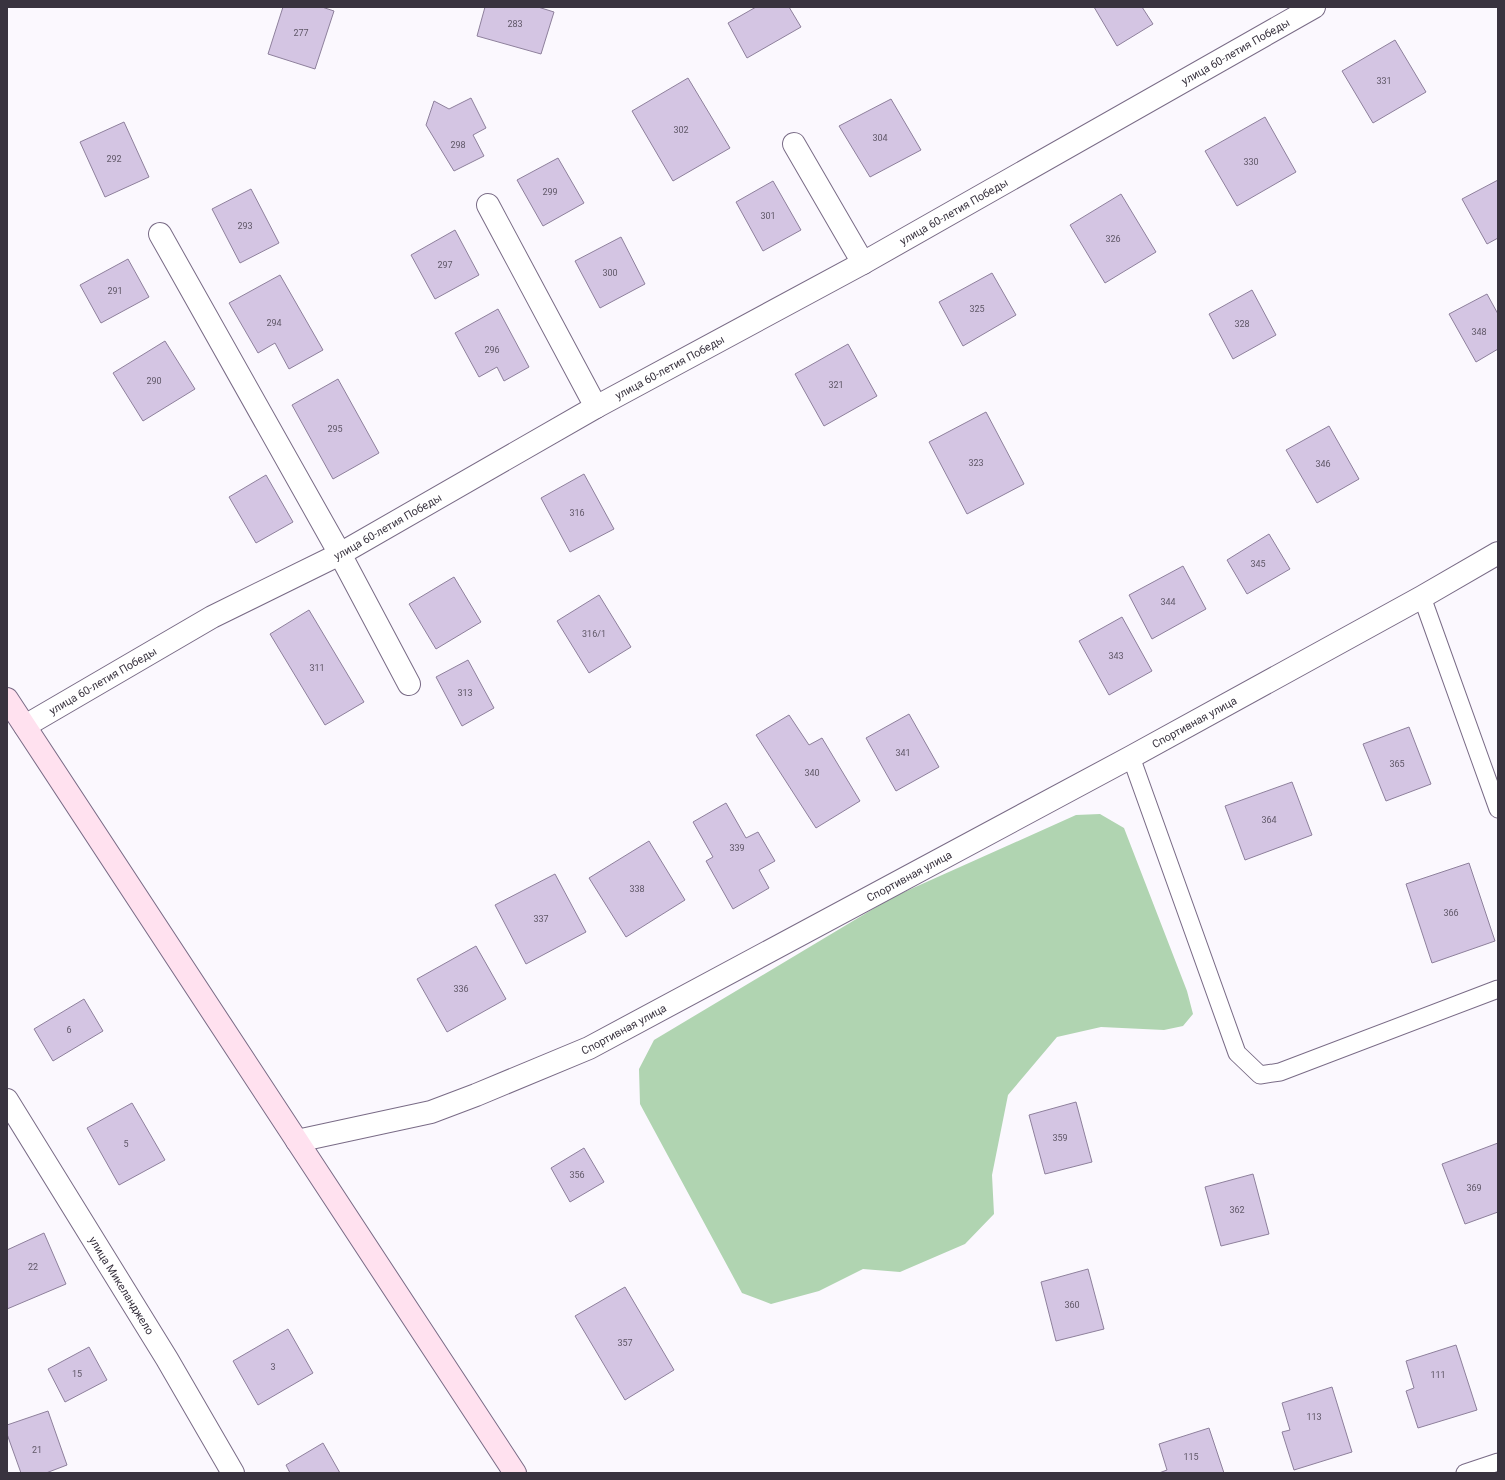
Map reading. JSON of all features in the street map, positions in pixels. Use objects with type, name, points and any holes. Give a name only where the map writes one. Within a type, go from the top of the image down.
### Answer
[{"type":"street","name":"улица 60-летия Победы","points":[[25,726],[212,617],[340,554],[596,407],[863,263],[1314,7]]},
{"type":"street","points":[[794,144],[863,263]]},
{"type":"street","points":[[488,205],[596,407]]},
{"type":"street","points":[[160,234],[340,554],[409,684]]},
{"type":"street","name":"Спортивная улица","points":[[297,1141],[431,1112],[589,1048],[1131,757],[1422,597],[1498,553]]},
{"type":"street","points":[[7,699],[515,1473]]},
{"type":"street","name":"улица Микеланджело","points":[[7,1100],[167,1359],[233,1473]]},
{"type":"lane","points":[[1422,597],[1498,809]]},
{"type":"lane","points":[[1131,757],[1237,1053],[1260,1075],[1280,1072],[1498,989]]},
{"type":"lane","points":[[1465,1473],[1498,1462]]},
{"type":"green space","points":[[1100,814],[1124,828],[1187,991],[1193,1014],[1183,1026],[1164,1030],[1101,1027],[1057,1037],[1008,1095],[992,1175],[994,1214],[965,1244],[900,1272],[863,1269],[819,1291],[771,1304],[742,1293],[640,1104],[639,1069],[654,1040],[893,897],[1076,815]]},
{"type":"building","points":[[283,7],[322,7],[334,11],[315,69],[268,54]]},
{"type":"building","points":[[485,7],[538,7],[554,12],[541,54],[477,36]]},
{"type":"building","points":[[756,7],[789,7],[801,27],[747,58],[728,23]]},
{"type":"building","points":[[1094,7],[1142,7],[1153,24],[1117,46]]},
{"type":"building","points":[[1395,40],[1426,92],[1373,123],[1342,71]]},
{"type":"building","points":[[688,78],[730,148],[673,181],[632,111]]},
{"type":"building","points":[[471,98],[486,128],[473,135],[484,156],[454,171],[426,125],[434,101],[449,109]]},
{"type":"building","points":[[891,99],[921,150],[870,177],[839,126]]},
{"type":"building","points":[[1265,117],[1296,172],[1237,206],[1205,151]]},
{"type":"building","points":[[124,122],[149,177],[105,197],[80,142]]},
{"type":"building","points":[[558,158],[584,203],[543,226],[517,180]]},
{"type":"building","points":[[1498,180],[1498,238],[1487,244],[1462,199]]},
{"type":"building","points":[[773,181],[801,230],[763,251],[736,202]]},
{"type":"building","points":[[251,189],[279,243],[240,263],[212,209]]},
{"type":"building","points":[[1121,194],[1156,252],[1105,283],[1070,225]]},
{"type":"building","points":[[455,230],[479,275],[435,299],[411,255]]},
{"type":"building","points":[[621,237],[645,284],[600,308],[575,261]]},
{"type":"building","points":[[128,259],[149,297],[101,323],[80,285]]},
{"type":"building","points":[[992,273],[1016,315],[963,346],[939,302]]},
{"type":"building","points":[[280,275],[323,350],[289,369],[275,343],[258,353],[229,303]]},
{"type":"building","points":[[1252,290],[1276,335],[1233,359],[1209,314]]},
{"type":"building","points":[[1487,294],[1498,314],[1498,349],[1476,362],[1449,314]]},
{"type":"building","points":[[498,309],[529,367],[504,381],[497,367],[479,377],[455,333]]},
{"type":"building","points":[[165,341],[195,389],[143,421],[113,373]]},
{"type":"building","points":[[848,344],[877,396],[824,426],[795,374]]},
{"type":"building","points":[[338,379],[379,453],[333,479],[292,405]]},
{"type":"building","points":[[986,412],[1024,484],[967,514],[929,442]]},
{"type":"building","points":[[1329,426],[1359,479],[1317,503],[1286,450]]},
{"type":"building","points":[[584,474],[614,529],[570,552],[541,498]]},
{"type":"building","points":[[266,475],[293,522],[256,543],[229,497]]},
{"type":"building","points":[[1269,534],[1290,569],[1247,594],[1227,560]]},
{"type":"building","points":[[1183,566],[1206,609],[1152,639],[1129,595]]},
{"type":"building","points":[[454,577],[481,622],[436,649],[409,604]]},
{"type":"building","points":[[599,595],[631,647],[589,673],[557,621]]},
{"type":"building","points":[[309,610],[364,702],[325,725],[270,634]]},
{"type":"building","points":[[1122,617],[1152,671],[1109,695],[1079,641]]},
{"type":"building","points":[[468,660],[494,708],[462,726],[436,677]]},
{"type":"building","points":[[909,714],[939,767],[896,791],[866,738]]},
{"type":"building","points":[[789,715],[809,745],[822,738],[860,801],[816,828],[756,735]]},
{"type":"building","points":[[1409,727],[1431,784],[1386,801],[1363,744]]},
{"type":"building","points":[[1292,782],[1312,835],[1245,860],[1225,806]]},
{"type":"building","points":[[726,803],[746,838],[758,832],[775,861],[759,870],[769,888],[733,909],[706,861],[713,857],[693,822]]},
{"type":"building","points":[[649,841],[685,900],[626,937],[589,878]]},
{"type":"building","points":[[1469,863],[1495,941],[1432,963],[1406,884]]},
{"type":"building","points":[[555,874],[586,932],[526,964],[495,905]]},
{"type":"building","points":[[476,946],[506,999],[447,1032],[417,979]]},
{"type":"building","points":[[84,999],[103,1031],[53,1061],[34,1029]]},
{"type":"building","points":[[1076,1102],[1092,1162],[1045,1174],[1029,1115]]},
{"type":"building","points":[[132,1103],[165,1160],[119,1185],[87,1128]]},
{"type":"building","points":[[1498,1143],[1498,1212],[1465,1224],[1442,1164]]},
{"type":"building","points":[[584,1148],[604,1182],[570,1202],[551,1168]]},
{"type":"building","points":[[1253,1174],[1269,1234],[1221,1246],[1205,1187]]},
{"type":"building","points":[[44,1233],[66,1284],[7,1309],[7,1250]]},
{"type":"building","points":[[1088,1269],[1104,1329],[1056,1341],[1041,1282]]},
{"type":"building","points":[[625,1287],[674,1370],[625,1400],[575,1316]]},
{"type":"building","points":[[288,1329],[313,1373],[258,1405],[233,1361]]},
{"type":"building","points":[[1456,1345],[1477,1410],[1418,1428],[1406,1391],[1414,1388],[1406,1361]]},
{"type":"building","points":[[89,1347],[107,1380],[65,1402],[48,1369]]},
{"type":"building","points":[[1332,1387],[1352,1452],[1294,1470],[1282,1432],[1290,1430],[1282,1403]]},
{"type":"building","points":[[48,1411],[67,1465],[46,1473],[21,1473],[7,1434],[7,1425]]},
{"type":"building","points":[[1209,1428],[1224,1473],[1159,1473],[1167,1470],[1159,1444]]},
{"type":"building","points":[[323,1443],[340,1473],[290,1473],[286,1465]]}]
